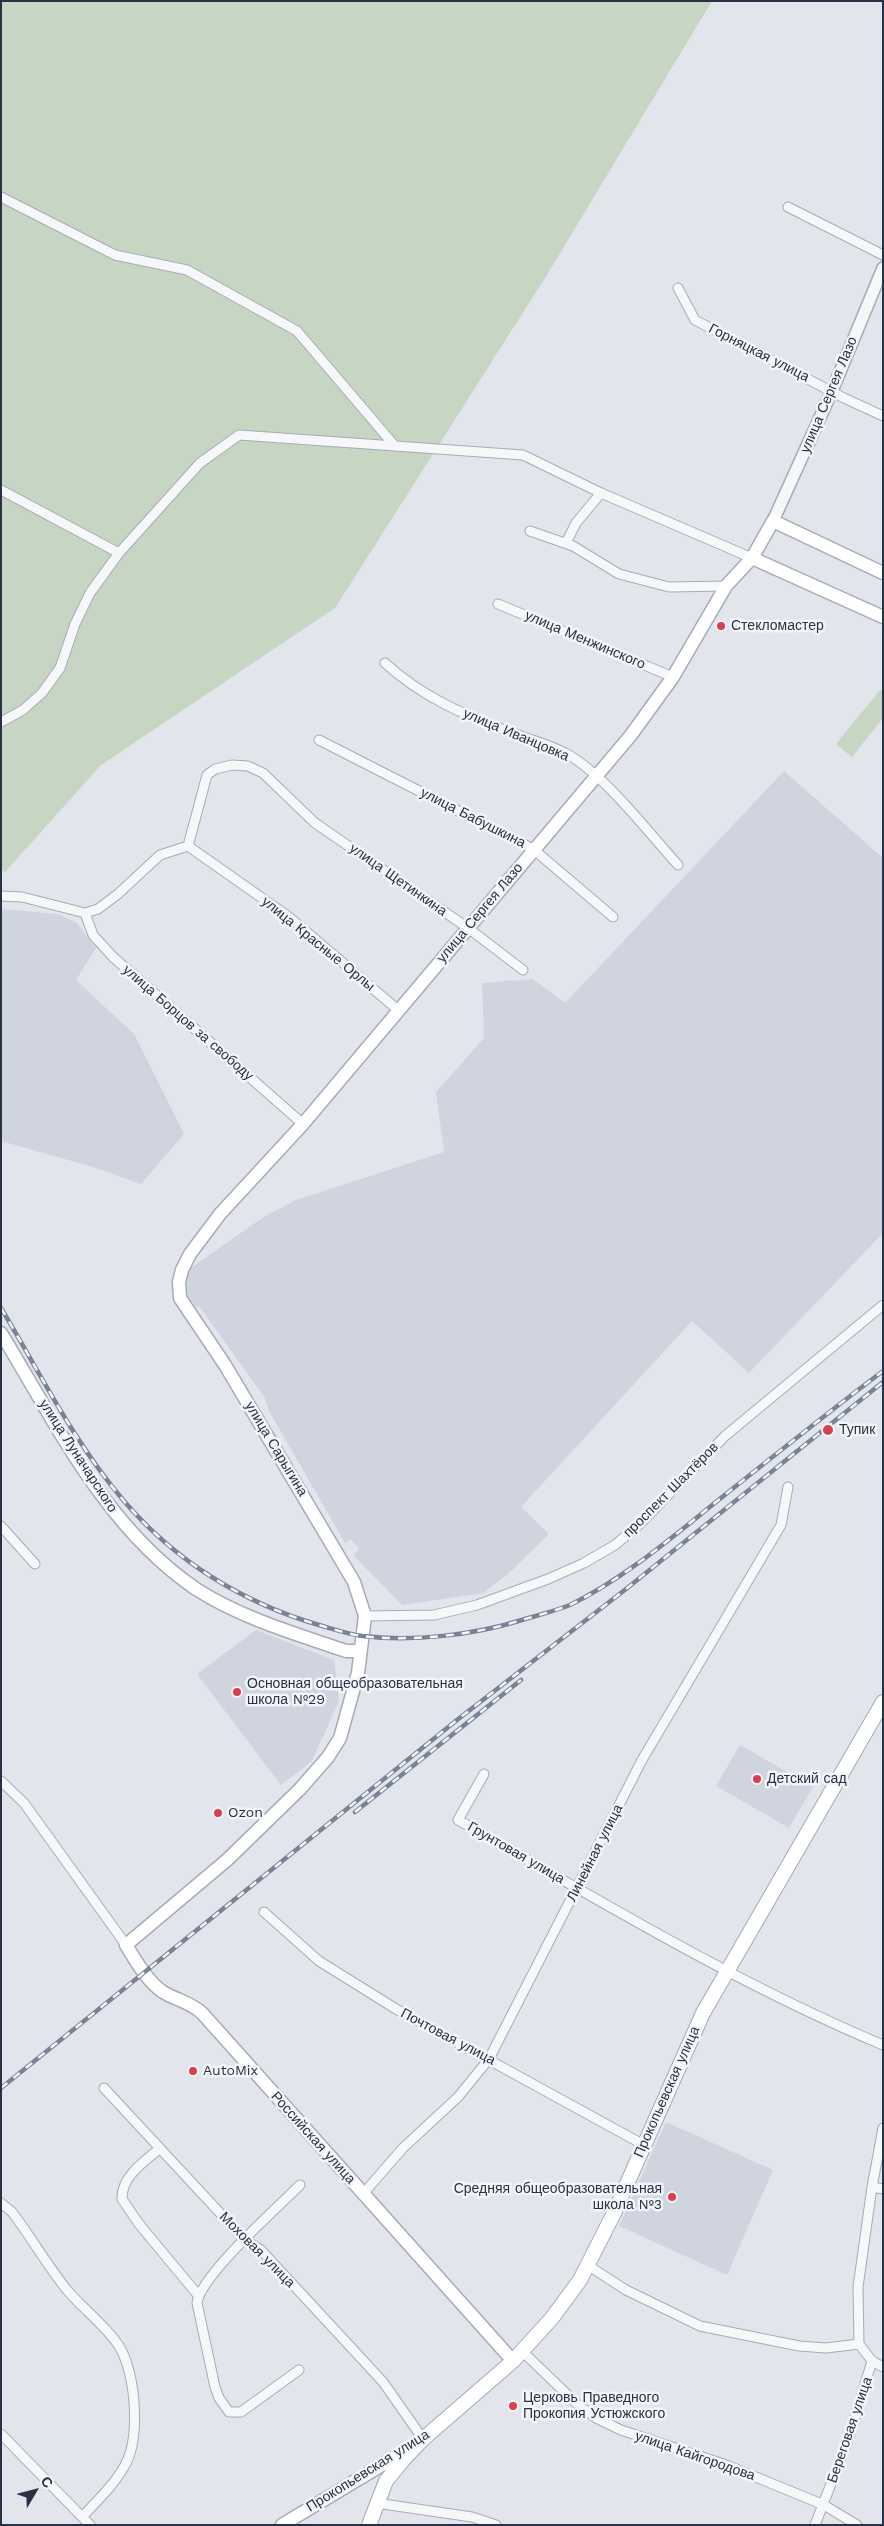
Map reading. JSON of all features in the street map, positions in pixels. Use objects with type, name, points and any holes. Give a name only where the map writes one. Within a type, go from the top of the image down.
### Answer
[{"type":"main road","name":"улица Сергея Лазо","points":[[190,1254],[220,1214],[303,1124],[631,735],[673,676],[726,586],[752,558],[773,521]]},
{"type":"main road","points":[[773,521],[883,574]]},
{"type":"main road","points":[[752,558],[883,617]]},
{"type":"main road","name":"улица Сарыгина","points":[[126,1945],[227,1860],[300,1789],[328,1757],[340,1738],[351,1701],[358,1673],[359,1651],[365,1616],[354,1582],[318,1519],[225,1365],[180,1298],[179,1282],[190,1254]]},
{"type":"main road","name":"улица Луначарского","points":[[1,1333],[92,1484],[121,1522],[168,1568],[198,1590],[251,1617],[346,1651],[359,1651]]},
{"type":"main road","name":"Прокопьевская улица","points":[[282,2525],[423,2439],[518,2356],[552,2318],[589,2266],[702,2013],[883,1702]]},
{"type":"main road","name":"Российская улица","points":[[126,1945],[155,1986],[165,1993],[189,2002],[202,2013],[363,2194],[518,2356]]},
{"type":"main road","points":[[372,2513],[386,2481],[423,2439]]},
{"type":"street","points":[[1,197],[115,254],[187,270],[297,331],[394,445]]},
{"type":"street","points":[[788,207],[883,255]]},
{"type":"street","name":"улица Сергея Лазо","points":[[773,521],[832,391],[883,268]]},
{"type":"street","name":"Горняцкая улица","points":[[678,288],[695,320],[883,416]]},
{"type":"street","points":[[1,722],[23,710],[42,693],[60,668],[75,624],[90,594],[120,553],[200,463],[238,435],[523,455],[601,493],[752,558]]},
{"type":"street","points":[[1,490],[120,553]]},
{"type":"street","points":[[566,543],[576,523],[601,493]]},
{"type":"street","points":[[530,532],[566,543],[619,574],[669,587],[726,586]]},
{"type":"street","name":"улица Менжинского","points":[[498,604],[673,676]]},
{"type":"street","name":"улица Иванцовка","points":[[385,663],[407,683],[434,700],[569,755],[596,775],[678,865]]},
{"type":"street","name":"улица Бабушкина","points":[[319,740],[533,849],[613,916]]},
{"type":"street","name":"улица Щетинкина","points":[[188,846],[202,784],[207,775],[215,769],[232,765],[248,766],[263,773],[276,788],[315,823],[468,928],[523,970]]},
{"type":"street","points":[[1,896],[31,899],[85,913],[98,909],[118,894],[160,855],[188,846]]},
{"type":"street","name":"улица Красные Орлы","points":[[188,846],[289,917],[398,1010]]},
{"type":"street","name":"улица Борцов за свободу","points":[[85,913],[93,935],[107,952],[303,1124]]},
{"type":"street","name":"проспект Шахтёров","points":[[365,1616],[434,1614],[477,1605],[548,1579],[584,1563],[615,1545],[643,1521],[725,1436],[883,1305]]},
{"type":"street","name":"Линейная улица","points":[[363,2194],[404,2148],[458,2097],[489,2059],[642,1760],[781,1526],[788,1487]]},
{"type":"street","points":[[1,1526],[36,1564]]},
{"type":"street","name":"Грунтовая улица","points":[[484,1774],[458,1820],[726,1971],[830,2023],[883,2045]]},
{"type":"street","name":"Российская улица","points":[[1,1781],[24,1803],[126,1945]]},
{"type":"street","name":"Почтовая улица","points":[[264,1912],[319,1961],[396,2010],[644,2145]]},
{"type":"street","name":"Моховая улица","points":[[104,2088],[245,2240],[261,2250],[382,2382],[423,2439]]},
{"type":"street","points":[[589,2266],[626,2290],[700,2326],[799,2346],[826,2348],[859,2344],[858,2287],[872,2187],[883,2128]]},
{"type":"street","points":[[159,2148],[134,2171],[124,2185],[122,2199],[139,2224],[198,2295]]},
{"type":"street","points":[[299,2370],[241,2412],[229,2412],[218,2398],[197,2303],[198,2295],[215,2270],[300,2185]]},
{"type":"street","points":[[872,2187],[883,2189]]},
{"type":"street","points":[[1,2203],[12,2212],[68,2291],[118,2345],[130,2375],[134,2405],[131,2451],[115,2480],[82,2517]]},
{"type":"street","name":"Береговая улица","points":[[814,2525],[848,2440],[872,2361],[859,2344]]},
{"type":"street","name":"улица Кайгородова","points":[[518,2356],[576,2403],[604,2422],[621,2430],[729,2466],[824,2504],[856,2525]]},
{"type":"street","points":[[872,2361],[883,2367]]},
{"type":"street","points":[[1,2434],[90,2525]]},
{"type":"street","points":[[372,2513],[472,2517],[496,2525]]},
{"type":"shaded area","points":[[784,771],[883,858],[883,1233],[749,1373],[692,1321],[521,1507],[549,1534],[508,1574],[483,1593],[402,1605],[353,1555],[359,1549],[351,1539],[345,1543],[269,1411],[265,1398],[199,1306],[196,1307],[189,1298],[186,1289],[188,1270],[265,1216],[296,1200],[444,1152],[436,1092],[484,1038],[482,983],[533,979],[565,1003]]},
{"type":"shaded area","points":[[1,909],[58,914],[77,923],[96,948],[76,980],[134,1034],[184,1134],[141,1184],[93,1167],[1,1141]]},
{"type":"shaded area","points":[[256,1630],[334,1660],[339,1701],[312,1761],[281,1785],[197,1674]]},
{"type":"shaded area","points":[[740,1745],[813,1787],[789,1828],[716,1786]]},
{"type":"shaded area","points":[[666,2122],[773,2170],[727,2275],[619,2226]]},
{"type":"green space","points":[[1,1],[712,1],[550,270],[335,608],[101,765],[5,872],[1,870]]},
{"type":"green space","points":[[880,690],[883,692],[883,718],[852,757],[836,744]]},
{"type":"railway","points":[[1,1308],[59,1408],[106,1479],[144,1523],[165,1543],[212,1577],[264,1605],[291,1616],[340,1631],[382,1638],[422,1638],[484,1630],[558,1609],[590,1595],[664,1544],[883,1371]]},
{"type":"railway","points":[[1,2088],[457,1720],[626,1589],[883,1382]]},
{"type":"railway","points":[[355,1812],[521,1680]]},
{"type":"place","name":"Стекломастер","points":[[721,626]]},
{"type":"place","name":"Тупик","points":[[828,1430]]},
{"type":"place","name":"Основная общеобразовательная школа №29","points":[[237,1692]]},
{"type":"place","name":"Детский сад","points":[[757,1779]]},
{"type":"place","name":"Ozon","points":[[218,1813]]},
{"type":"place","name":"AutoMix","points":[[193,2071]]},
{"type":"place","name":"Средняя общеобразовательная школа №3","points":[[672,2197]]},
{"type":"place","name":"Церковь Праведного Прокопия Устюжского","points":[[513,2406]]}]
